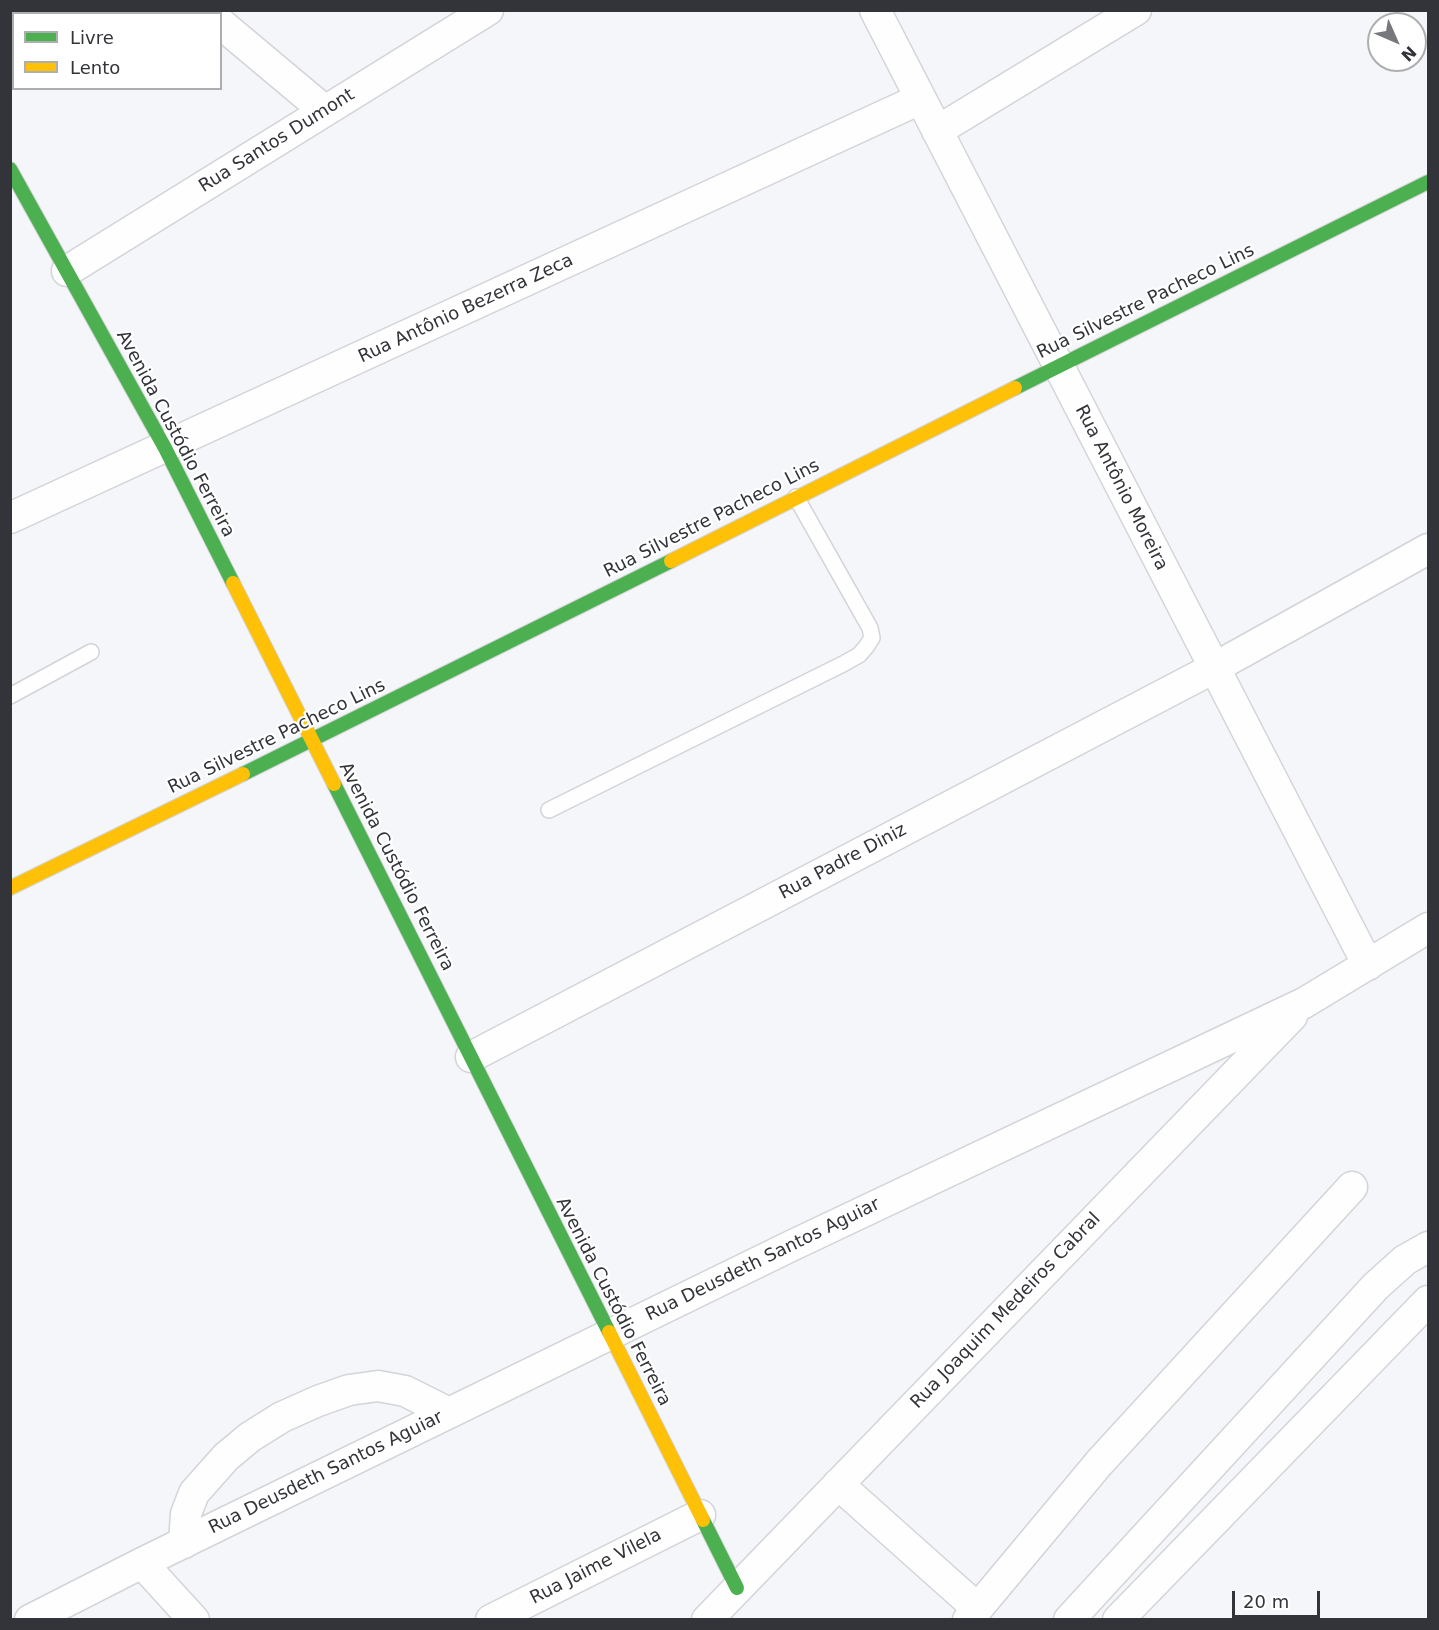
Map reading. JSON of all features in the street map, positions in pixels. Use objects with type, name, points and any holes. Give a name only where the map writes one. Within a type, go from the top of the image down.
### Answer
[{"type":"street","name":"Rua Antônio Moreira","points":[[875,10],[1368,964]]},
{"type":"street","points":[[937,131],[1136,10]]},
{"type":"street","name":"Rua Santos Dumont","points":[[67,271],[481,12]]},
{"type":"street","points":[[222,25],[325,111]]},
{"type":"street","name":"Rua Antônio Bezerra Zeca","points":[[10,518],[920,99]]},
{"type":"street","name":"Avenida Custódio Ferreira","points":[[10,168],[165,448],[737,1588]]},
{"type":"street","name":"Rua Silvestre Pacheco Lins","points":[[10,888],[312,740],[1428,183]]},
{"type":"street","name":"Rua Padre Diniz","points":[[471,1057],[1214,668],[1428,549]]},
{"type":"street","points":[[1304,1003],[1428,928]]},
{"type":"street","name":"Rua Deusdeth Santos Aguiar","points":[[30,1620],[791,1246],[1304,1003]]},
{"type":"street","name":"Rua Joaquim Medeiros Cabral","points":[[707,1620],[1304,1003]]},
{"type":"street","points":[[838,1484],[973,1614],[1099,1463],[1352,1187]]},
{"type":"street","points":[[1069,1620],[1376,1286],[1405,1260],[1428,1247]]},
{"type":"street","points":[[1118,1620],[1428,1301]]},
{"type":"street","points":[[184,1543],[186,1514],[194,1493],[226,1457],[250,1437],[282,1417],[349,1390],[378,1386],[405,1391],[449,1413]]},
{"type":"street","name":"Rua Jaime Vilela","points":[[491,1620],[700,1515]]},
{"type":"street","points":[[142,1563],[194,1620]]},
{"type":"lane","points":[[549,810],[843,664],[859,655],[866,647],[872,638],[870,628],[796,497]]},
{"type":"lane","points":[[10,696],[91,652]]},
{"type":"traffic: fast","points":[[10,169],[165,448],[233,583]]},
{"type":"traffic: fast","points":[[1015,388],[1428,182]]},
{"type":"traffic: fast","points":[[243,774],[671,561]]},
{"type":"traffic: fast","points":[[334,784],[609,1332]]},
{"type":"traffic: fast","points":[[703,1520],[737,1588]]},
{"type":"traffic: slow","points":[[671,561],[1015,388]]},
{"type":"traffic: slow","points":[[233,583],[334,784]]},
{"type":"traffic: slow","points":[[10,888],[243,774]]},
{"type":"traffic: slow","points":[[609,1332],[703,1520]]}]
